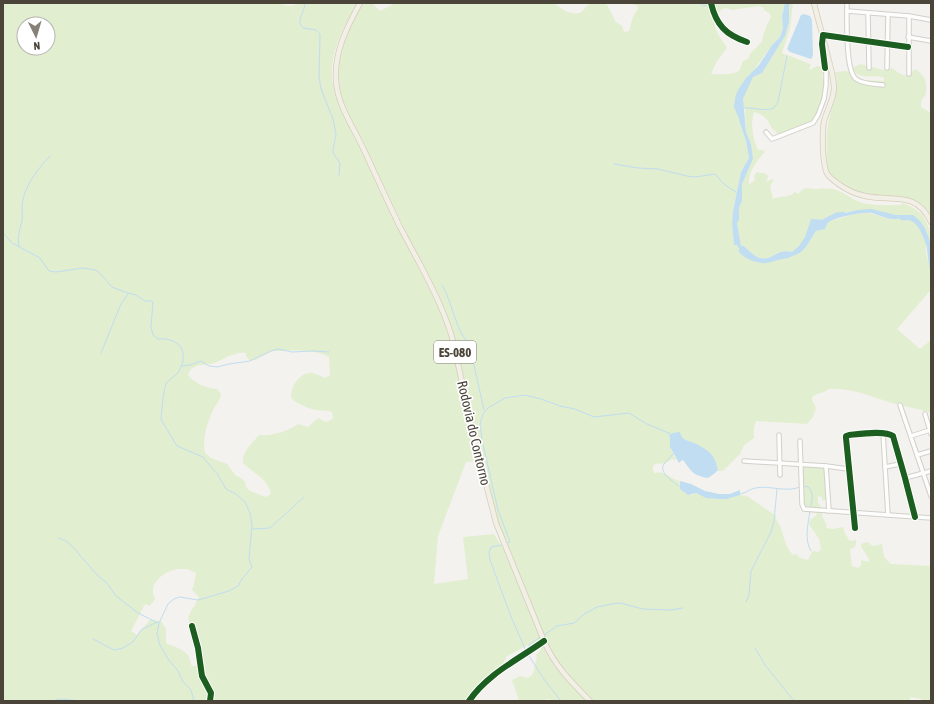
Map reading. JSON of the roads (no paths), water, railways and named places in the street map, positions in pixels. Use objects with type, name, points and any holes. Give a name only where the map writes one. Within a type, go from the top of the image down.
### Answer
[{"type":"main road","name":"Rodovia do Contorno","points":[[360,3],[350,21],[338,53],[336,73],[337,88],[343,108],[372,166],[384,194],[436,296],[448,324],[496,523],[544,641],[553,659],[562,672],[590,701]]},
{"type":"main road","points":[[814,3],[831,67],[834,89],[824,121],[824,161],[826,172],[845,188],[856,194],[909,200],[923,209],[931,222]]},
{"type":"street","points":[[712,3],[714,15],[724,30],[735,38],[747,42]]},
{"type":"street","points":[[847,3],[850,70],[853,76],[860,81],[883,85]]},
{"type":"street","points":[[847,11],[909,16],[931,20]]},
{"type":"street","points":[[868,13],[868,68]]},
{"type":"street","points":[[887,68],[888,15]]},
{"type":"street","points":[[908,74],[909,16]]},
{"type":"street","points":[[766,132],[772,139],[813,124],[824,99],[826,85],[822,44],[823,35],[908,47]]},
{"type":"street","points":[[908,37],[931,40]]},
{"type":"street","points":[[825,68],[831,67]]},
{"type":"street","points":[[900,405],[931,494]]},
{"type":"street","points":[[911,436],[930,432],[925,414]]},
{"type":"street","points":[[883,434],[888,515]]},
{"type":"street","points":[[854,528],[846,436],[849,435],[890,434],[893,436],[915,517]]},
{"type":"street","points":[[779,435],[780,475]]},
{"type":"street","points":[[800,441],[803,507],[808,510],[931,518]]},
{"type":"street","points":[[917,455],[931,451]]},
{"type":"street","points":[[744,461],[848,468]]},
{"type":"street","points":[[885,466],[900,464]]},
{"type":"street","points":[[826,466],[829,511]]},
{"type":"street","points":[[905,478],[931,471]]},
{"type":"street","points":[[192,626],[198,648],[202,676],[211,694],[210,701]]},
{"type":"street","points":[[469,701],[485,683],[505,667],[544,641]]},
{"type":"water","points":[[785,3],[789,3],[789,22],[785,36],[762,73],[753,77],[743,99],[746,132],[751,144],[753,159],[742,184],[742,201],[739,208],[739,220],[737,223],[741,246],[744,246],[760,258],[765,259],[779,252],[792,252],[799,246],[805,237],[811,219],[826,220],[840,214],[871,209],[896,215],[913,215],[919,220],[927,233],[929,241],[931,272],[923,232],[916,220],[912,218],[892,219],[872,213],[841,217],[830,221],[825,229],[816,231],[806,247],[800,253],[778,260],[760,262],[741,252],[737,245],[734,245],[732,223],[733,211],[741,172],[749,158],[735,98],[738,90],[746,78],[759,65],[772,45],[780,37],[783,28],[782,16]]},
{"type":"water","points":[[804,14],[810,16],[812,20],[813,56],[811,59],[790,52],[787,49],[801,15]]},
{"type":"water","points":[[680,432],[683,439],[700,446],[710,453],[716,461],[718,471],[708,478],[694,473],[684,461],[682,460],[679,463],[670,447],[670,437],[668,436],[673,433]]},
{"type":"water","points":[[680,481],[691,484],[705,491],[719,494],[730,494],[740,490],[740,495],[727,499],[720,499],[706,498],[696,493],[688,495],[680,489]]},
{"type":"waterway","points":[[305,3],[300,19],[301,25],[303,28],[316,30],[320,34],[319,77],[321,89],[333,119],[336,134],[333,153],[340,163],[339,175]]},
{"type":"waterway","points":[[699,3],[704,6],[709,4]]},
{"type":"waterway","points":[[743,108],[766,110],[774,108],[778,102],[787,56]]},
{"type":"waterway","points":[[738,98],[736,106],[740,115]]},
{"type":"waterway","points":[[19,246],[18,243],[22,221],[22,204],[27,187],[50,156]]},
{"type":"waterway","points":[[614,164],[638,168],[658,169],[695,177],[715,174],[725,185],[736,192]]},
{"type":"waterway","points":[[819,224],[836,215],[843,214]]},
{"type":"waterway","points":[[902,218],[911,218],[918,223],[928,244]]},
{"type":"waterway","points":[[3,233],[12,243],[40,258],[49,271],[56,272],[83,268],[95,270],[99,272],[112,287],[136,295],[145,301],[153,302],[151,327],[153,335],[158,339],[172,340],[177,343],[183,352],[182,364],[178,373],[166,384],[163,396],[161,419],[177,446],[203,457],[218,475],[226,489],[236,494],[245,502],[250,513],[252,525],[249,559],[252,567],[238,586],[229,591],[198,600],[180,597],[174,599],[168,604],[159,623],[157,634],[160,645],[168,659],[178,671],[183,682],[191,690],[194,701]]},
{"type":"waterway","points":[[741,251],[753,259],[762,261],[776,258]]},
{"type":"waterway","points":[[442,285],[449,299],[457,324],[469,343],[484,410]]},
{"type":"waterway","points":[[101,353],[121,304],[128,294]]},
{"type":"waterway","points":[[182,366],[201,361],[209,366],[217,367],[250,361],[278,349],[292,352],[329,352]]},
{"type":"waterway","points":[[507,543],[510,542],[498,510],[482,440],[480,424],[483,414],[488,408],[505,398],[525,395],[575,409],[594,417],[629,413],[647,424],[671,434]]},
{"type":"waterway","points":[[673,454],[664,464],[663,471],[667,477],[679,486]]},
{"type":"waterway","points":[[804,486],[808,487],[811,491],[811,506]]},
{"type":"waterway","points":[[740,494],[751,489],[761,487],[784,489],[795,489],[800,487]]},
{"type":"waterway","points":[[746,602],[749,595],[751,571],[771,532],[774,521],[777,489]]},
{"type":"waterway","points":[[253,529],[270,528],[304,497]]},
{"type":"waterway","points":[[810,511],[807,537],[811,551]]},
{"type":"waterway","points":[[58,538],[66,541],[72,546],[98,576],[107,583],[116,596],[138,613],[158,623]]},
{"type":"waterway","points":[[502,545],[491,547],[489,553],[490,560],[512,619],[526,651]]},
{"type":"waterway","points":[[544,635],[557,626],[574,623],[583,615],[597,607],[612,604],[620,603],[643,609],[671,610],[683,608]]},
{"type":"waterway","points":[[93,639],[114,650],[123,648],[133,642],[141,630],[157,622]]},
{"type":"waterway","points":[[526,651],[529,645],[540,637]]},
{"type":"waterway","points":[[755,648],[765,665],[794,701]]},
{"type":"waterway","points":[[528,654],[543,678],[561,701]]},
{"type":"waterway","points":[[52,701],[60,699],[81,701]]}]
